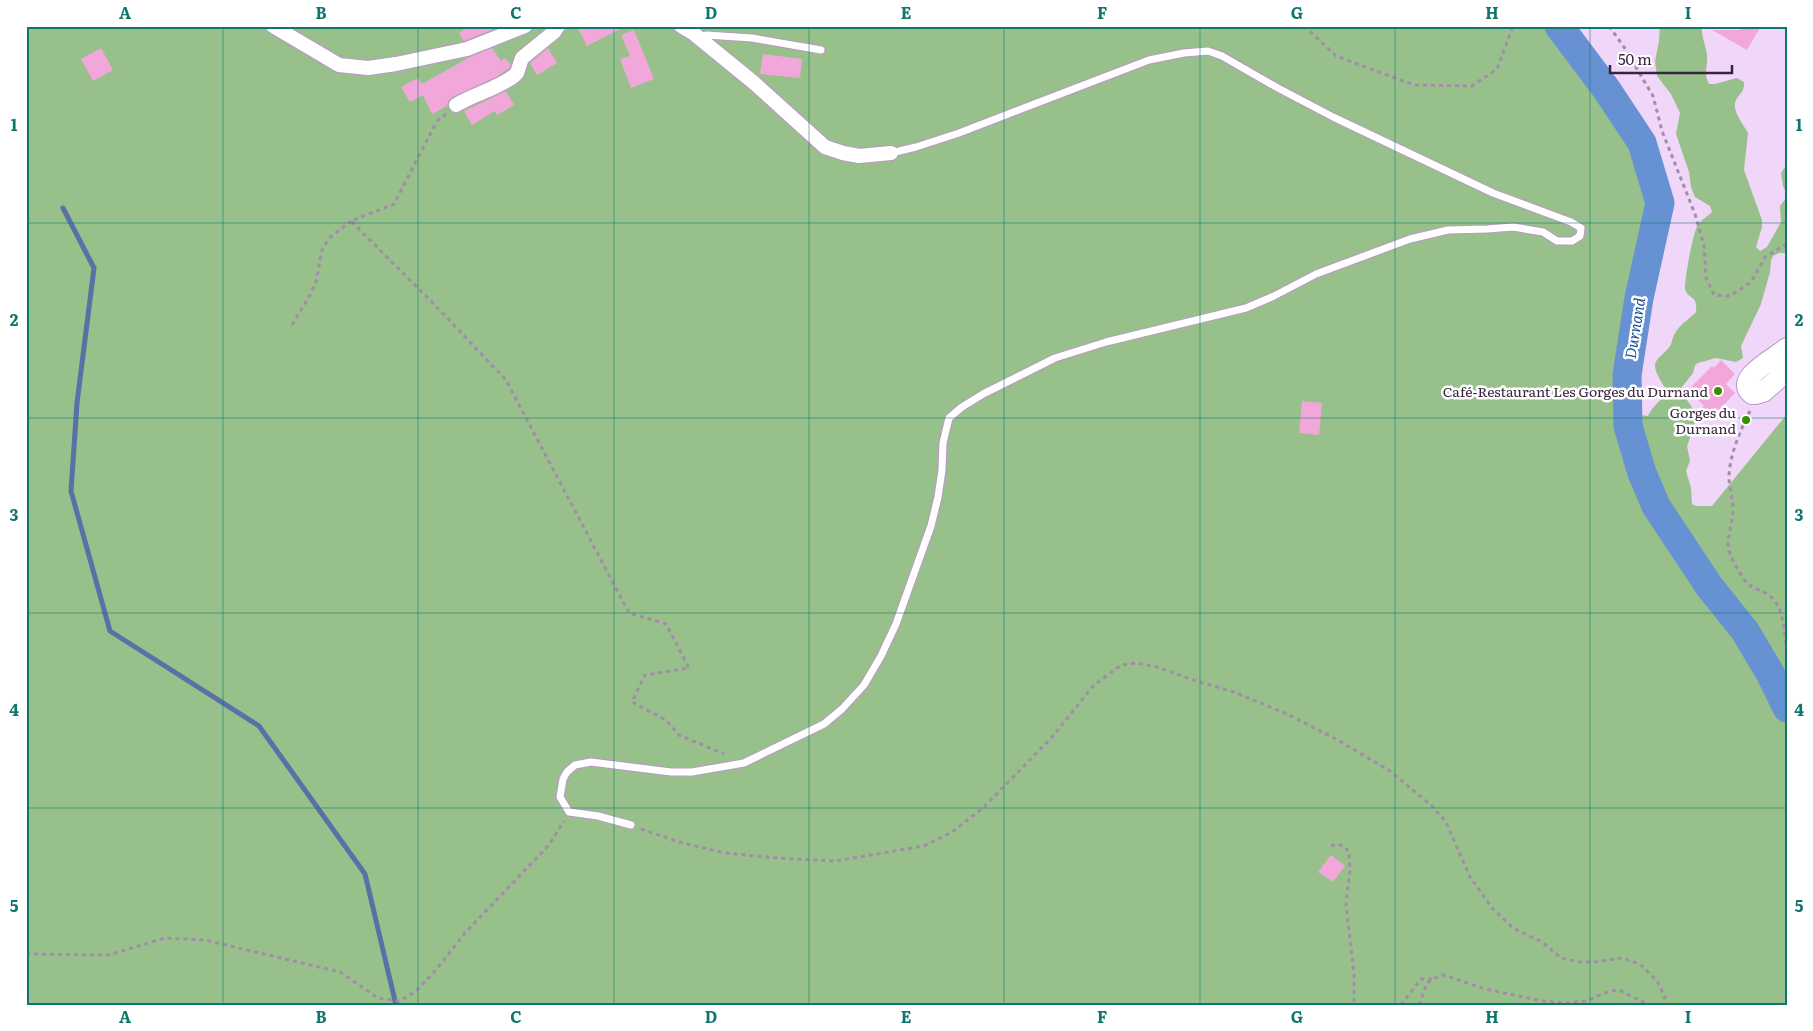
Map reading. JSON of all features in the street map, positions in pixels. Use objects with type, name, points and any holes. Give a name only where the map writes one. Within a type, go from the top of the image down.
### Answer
[{"type":"street","points":[[274,26],[338,65],[368,68],[467,49],[525,26]]},
{"type":"street","points":[[456,105],[472,96],[489,92],[514,76],[517,73],[522,58],[554,32],[558,26]]},
{"type":"street","points":[[682,26],[753,82],[825,147],[859,156],[891,153]]},
{"type":"street","points":[[1787,348],[1750,375],[1747,383],[1748,389],[1752,394],[1760,393],[1787,370]]},
{"type":"lane","points":[[700,39],[706,35],[752,38],[821,50]]},
{"type":"lane","points":[[631,825],[598,816],[569,812],[560,797],[563,779],[567,772],[575,765],[591,762],[678,772],[692,772],[744,763],[824,724],[842,709],[864,685],[881,656],[896,624],[931,526],[938,497],[943,443],[948,418],[962,407],[983,394],[1055,358],[1106,342],[1246,308],[1316,274],[1410,239],[1448,230],[1487,230],[1513,227],[1543,232],[1557,241],[1572,241],[1580,236],[1580,228],[1571,222],[1493,193],[1333,117],[1276,88],[1222,56],[1208,51],[1184,53],[1149,60],[960,133],[891,153]]},
{"type":"path","points":[[1304,26],[1336,56],[1414,85],[1472,86],[1497,68],[1513,26]]},
{"type":"path","points":[[1609,26],[1624,47],[1653,96],[1662,131],[1696,214],[1704,245],[1706,278],[1714,295],[1730,296],[1744,287],[1751,282],[1766,256],[1787,244]]},
{"type":"path","points":[[292,325],[313,288],[322,250],[329,238],[351,221],[394,204],[437,121],[456,105]]},
{"type":"path","points":[[351,221],[432,301],[506,380],[629,613],[666,624],[689,668],[646,675],[632,702],[666,720],[679,735],[744,763]]},
{"type":"path","points":[[1751,409],[1730,466],[1729,477],[1733,510],[1728,543],[1730,553],[1744,580],[1752,588],[1768,594],[1774,601],[1781,615],[1787,652]]},
{"type":"path","points":[[631,825],[679,842],[725,854],[835,861],[924,846],[952,832],[983,808],[1053,736],[1093,686],[1121,665],[1137,663],[1157,667],[1234,692],[1287,714],[1336,739],[1390,771],[1432,806],[1446,822],[1470,878],[1493,909],[1512,928],[1542,942],[1561,958],[1586,962],[1622,958],[1640,964],[1657,981],[1665,997],[1660,1005]]},
{"type":"path","points":[[26,954],[109,956],[165,938],[205,940],[340,972],[378,998],[399,1001],[415,992],[436,970],[471,927],[549,845],[569,812]]},
{"type":"path","points":[[1330,846],[1337,844],[1344,846],[1349,852],[1350,870],[1346,904],[1354,974],[1354,1005]]},
{"type":"path","points":[[1400,1005],[1421,979],[1444,976],[1485,989],[1544,1001],[1568,1003],[1586,1001],[1610,991],[1619,990],[1648,1005]]},
{"type":"path","points":[[1419,1005],[1427,983],[1432,979]]},
{"type":"green space","points":[[26,26],[1552,26],[1650,145],[1658,225],[1632,356],[1632,414],[1648,416],[1666,391],[1656,372],[1656,362],[1670,346],[1678,328],[1696,312],[1696,302],[1688,295],[1685,289],[1687,268],[1696,229],[1701,221],[1712,212],[1710,206],[1695,197],[1691,187],[1689,172],[1676,134],[1680,113],[1671,94],[1657,76],[1655,61],[1660,26],[1702,26],[1707,55],[1706,76],[1709,84],[1737,78],[1744,82],[1743,90],[1736,100],[1735,108],[1748,133],[1744,170],[1762,220],[1762,227],[1756,247],[1760,251],[1767,247],[1781,222],[1780,206],[1786,198],[1786,193],[1781,173],[1787,164],[1787,253],[1779,253],[1773,256],[1761,304],[1741,346],[1743,358],[1736,362],[1716,358],[1698,363],[1695,365],[1693,373],[1681,391],[1695,412],[1694,427],[1687,446],[1690,461],[1686,471],[1691,488],[1692,504],[1696,506],[1712,506],[1787,414],[1787,1005],[26,1005]]},
{"type":"building","points":[[470,26],[501,26],[464,41],[459,33]]},
{"type":"building","points":[[577,26],[626,26],[587,46]]},
{"type":"building","points":[[1742,26],[1761,26],[1747,50],[1712,30],[1740,30]]},
{"type":"building","points":[[634,30],[654,79],[631,88],[620,59],[630,56],[621,35]]},
{"type":"building","points":[[101,48],[113,70],[93,81],[81,59]]},
{"type":"building","points":[[492,48],[501,61],[505,58],[511,65],[509,68],[496,77],[452,97],[448,101],[447,106],[432,114],[423,95],[410,102],[401,87],[418,78],[422,84],[470,57]]},
{"type":"building","points":[[548,48],[557,63],[537,75],[530,63]]},
{"type":"building","points":[[763,54],[802,59],[800,78],[760,74]]},
{"type":"building","points":[[506,91],[514,105],[497,115],[495,111],[472,125],[464,111]]},
{"type":"building","points":[[1721,360],[1735,374],[1726,384],[1735,393],[1711,418],[1702,408],[1704,406],[1688,390],[1712,366],[1714,368]]},
{"type":"building","points":[[1302,401],[1322,403],[1319,435],[1299,433]]},
{"type":"building","points":[[1331,855],[1345,866],[1333,882],[1318,872]]},
{"type":"waterway","name":"Durnand","points":[[1559,26],[1607,90],[1642,143],[1660,203],[1639,298],[1627,375],[1628,426],[1642,473],[1656,506],[1709,586],[1745,631],[1770,673],[1787,708]]},
{"type":"waterway","points":[[63,208],[94,268],[77,403],[71,491],[110,631],[259,726],[365,874],[396,1005]]},
{"type":"place","name":"Café-Restaurant Les Gorges du Durnand","points":[[1718,391]]},
{"type":"place","name":"Gorges du Durnand","points":[[1746,420]]}]
